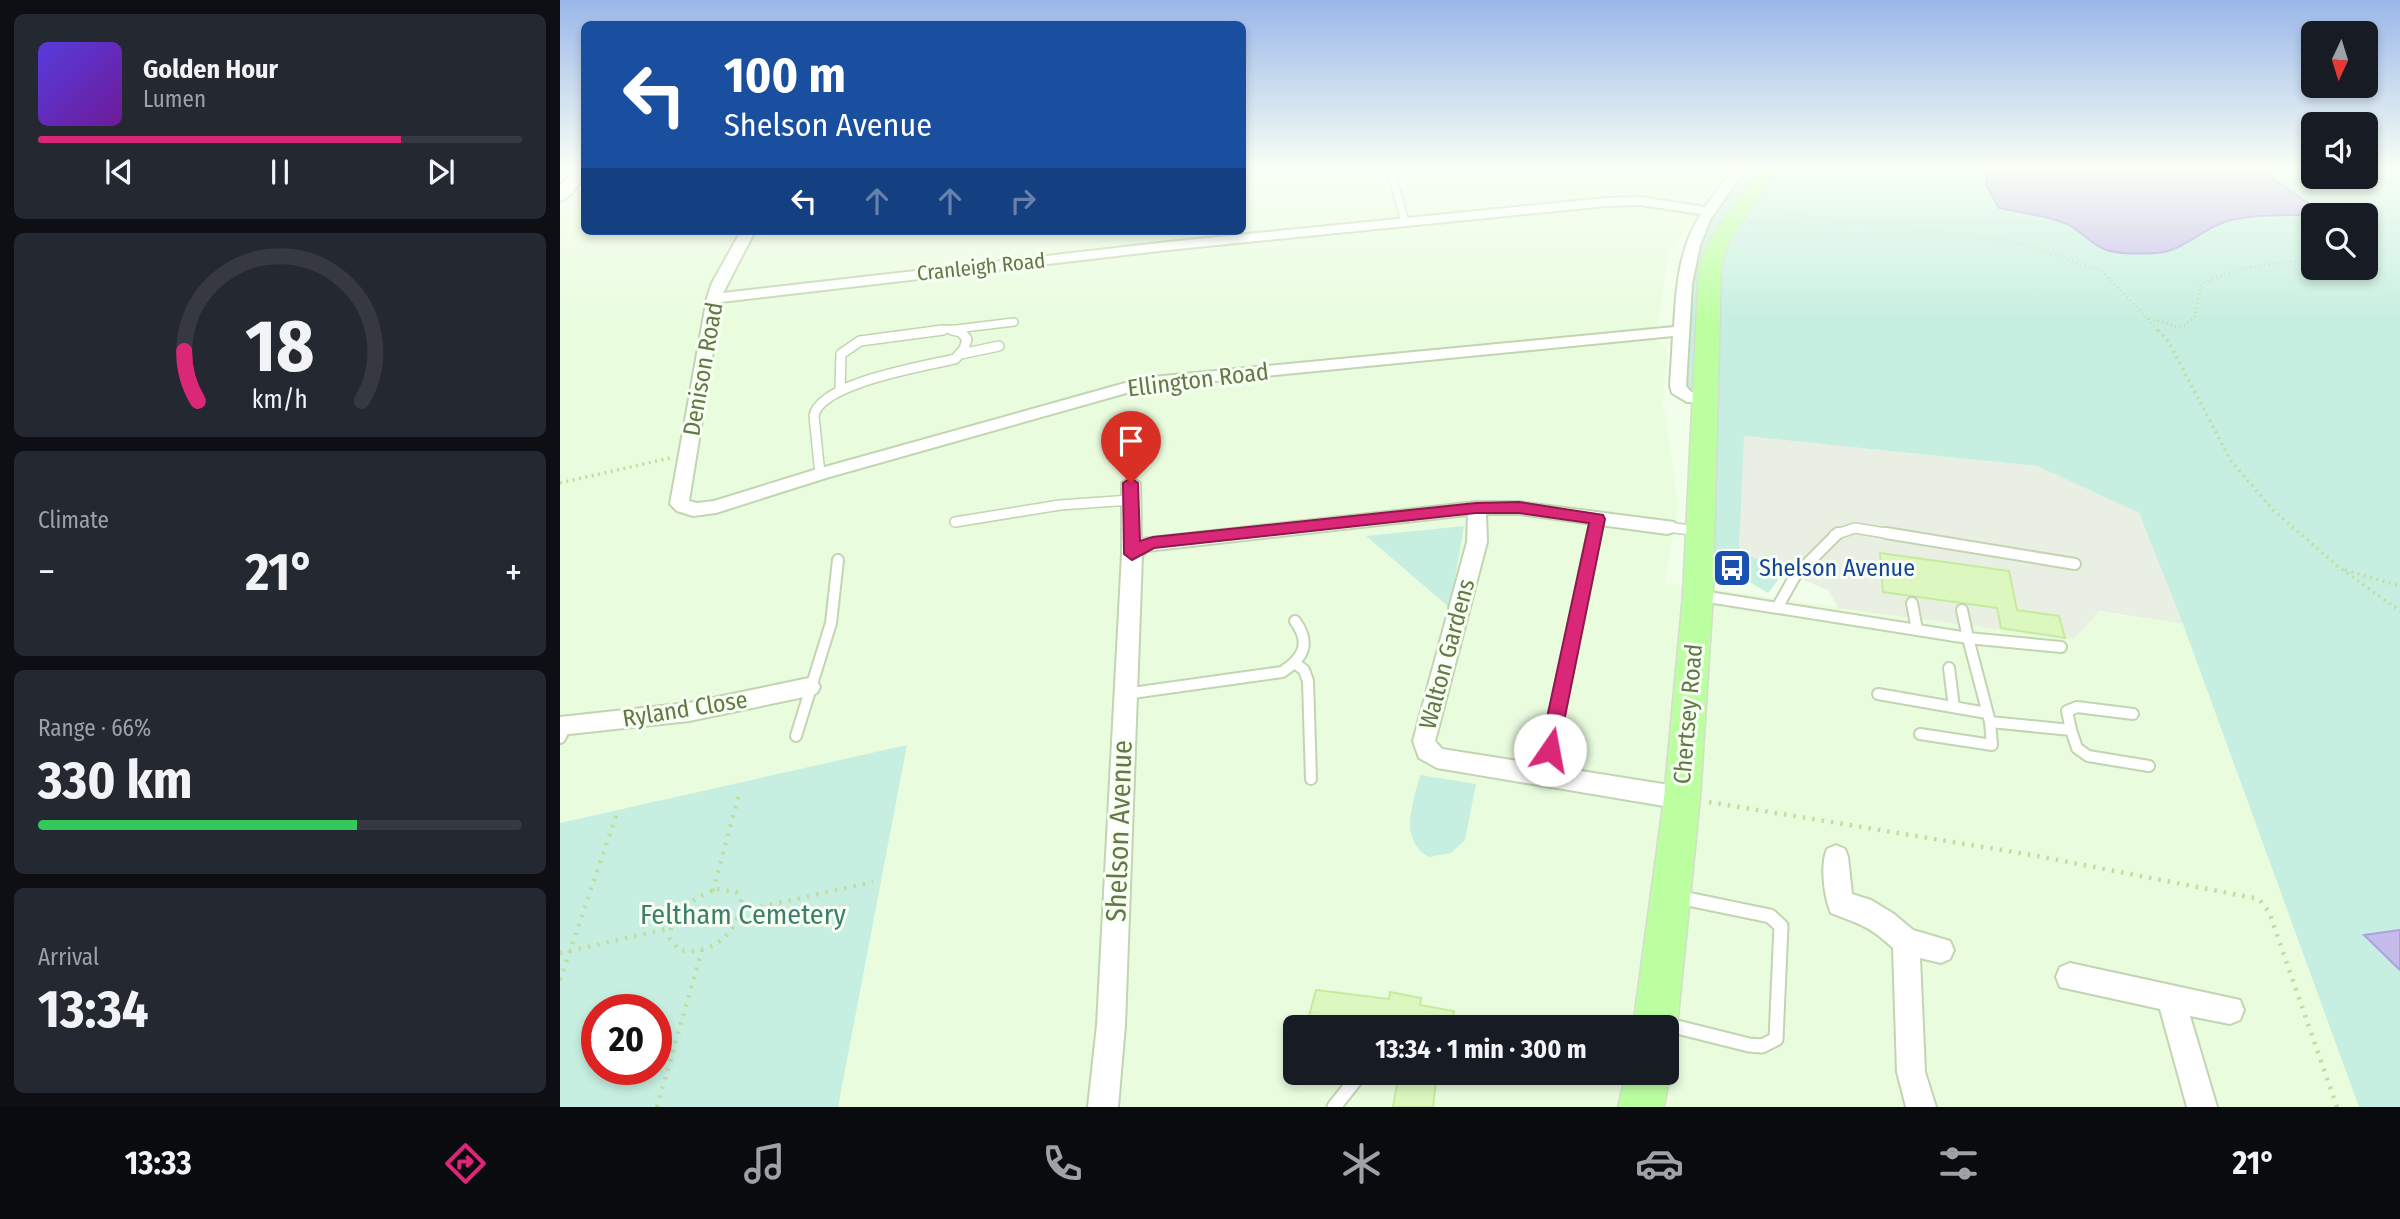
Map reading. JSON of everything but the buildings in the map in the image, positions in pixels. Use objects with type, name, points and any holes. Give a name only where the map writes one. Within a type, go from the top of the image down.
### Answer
[{"type":"main road","name":"Chertsey Road","points":[[1656,1015],[1682,798],[1698,595],[1710,266],[1726,220]]},
{"type":"main road","points":[[1641,1107],[1646,1085]]},
{"type":"street","name":"Cranleigh Road","points":[[714,298],[1431,220]]},
{"type":"street","name":"Chertsey Road","points":[[1706,399],[1687,397],[1680,393],[1678,386],[1685,277],[1699,229],[1717,220]]},
{"type":"street","name":"Denison Road","points":[[687,509],[679,504],[714,298],[719,283],[746,235]]},
{"type":"street","name":"Ellington Road","points":[[687,509],[716,507],[820,474],[1143,383],[1682,331]]},
{"type":"street","name":"Shelson Avenue","points":[[1103,1107],[1111,1025],[1132,554],[1131,491]]},
{"type":"street","points":[[1132,554],[1141,546],[1153,543],[1476,508],[1519,508],[1667,527]]},
{"type":"street","name":"Walton Gardens","points":[[1476,508],[1477,542],[1424,741],[1427,751],[1437,758],[1682,798]]},
{"type":"street","name":"Ryland Close","points":[[562,730],[689,712],[809,687]]},
{"type":"street","points":[[1836,857],[1840,905],[1862,909],[1885,923],[1906,943],[1941,950]]},
{"type":"street","points":[[1906,943],[1911,1072],[1921,1107]]},
{"type":"street","points":[[2070,977],[2230,1010]]},
{"type":"street","points":[[2171,998],[2202,1107]]},
{"type":"lane","points":[[840,389],[841,354],[852,344],[1014,322]]},
{"type":"lane","points":[[948,329],[961,331],[967,339],[961,354]]},
{"type":"lane","points":[[820,474],[814,411],[822,399],[840,389],[955,359],[961,354],[999,346]]},
{"type":"lane","points":[[955,522],[1131,491]]},
{"type":"lane","points":[[1545,776],[1597,519]]},
{"type":"lane","points":[[1667,527],[1700,531]]},
{"type":"lane","points":[[1777,608],[1795,576],[1835,534],[1855,528],[2075,564]]},
{"type":"lane","points":[[796,736],[831,623],[838,560]]},
{"type":"lane","points":[[1698,595],[1968,638],[2061,647]]},
{"type":"lane","points":[[1912,603],[1917,630]]},
{"type":"lane","points":[[1920,734],[1992,745],[1989,717],[1962,610]]},
{"type":"lane","points":[[1125,694],[1263,677],[1282,672],[1296,664],[1306,643],[1303,631],[1295,621]]},
{"type":"lane","points":[[1296,664],[1304,670],[1308,681],[1311,779]]},
{"type":"lane","points":[[1950,668],[1954,707]]},
{"type":"lane","points":[[1878,694],[1954,707],[1989,717],[2071,730]]},
{"type":"lane","points":[[2133,714],[2077,706],[2067,711],[2077,748],[2088,756],[2149,766]]},
{"type":"lane","points":[[1671,896],[1770,916],[1782,926],[1776,1039],[1762,1046],[1749,1045],[1679,1029]]},
{"type":"lane","points":[[1334,1107],[1351,1085]]},
{"type":"path","points":[[1757,220],[1799,228],[1859,222]]},
{"type":"path","points":[[1821,220],[2012,241],[2088,264],[2102,271],[2168,341],[2231,461],[2273,510],[2340,568],[2400,611]]},
{"type":"path","points":[[2378,221],[2382,238],[2378,240]]},
{"type":"path","points":[[2146,317],[2176,327],[2185,325],[2196,316],[2201,285],[2220,274],[2245,265],[2301,259]]},
{"type":"path","points":[[560,483],[689,453]]},
{"type":"path","points":[[2340,568],[2400,586]]},
{"type":"path","points":[[713,891],[738,794]]},
{"type":"path","points":[[1682,798],[2032,855],[2259,899],[2269,912],[2337,1107]]},
{"type":"path","points":[[560,980],[617,813]]},
{"type":"path","points":[[742,911],[873,882]]},
{"type":"path","points":[[728,889],[741,898],[742,911],[735,926],[726,936],[702,950],[680,950],[673,945],[671,928],[683,908],[694,899],[713,891],[728,889]]},
{"type":"path","points":[[560,953],[671,928]]},
{"type":"path","points":[[657,1107],[702,950]]},
{"type":"shaded area","points":[[560,220],[581,220],[581,235],[1246,235],[1246,220],[1693,220],[1668,256],[1656,340],[1666,348],[1667,354],[1663,402],[1678,504],[1665,583],[2065,638],[2096,612],[2183,624],[2359,1107],[838,1107],[907,746],[560,823]]},
{"type":"shaded area","points":[[2054,220],[2234,220],[2213,227],[2173,249],[2142,254],[2121,253],[2102,248],[2072,227]]},
{"type":"shaded area","points":[[1743,436],[2037,466],[2139,513],[2183,624],[2100,611],[2074,638],[2065,638],[1838,608],[1829,591],[1739,551]]},
{"type":"shaded area","points":[[2400,930],[2400,970],[2364,935]]},
{"type":"green space","points":[[1705,220],[1734,220],[1719,241],[1706,399],[1680,393],[1682,331],[1699,229]]},
{"type":"green space","points":[[1742,220],[2054,220],[2072,227],[2102,248],[2135,254],[2173,249],[2221,223],[2233,220],[2301,220],[2301,280],[2378,280],[2378,220],[2400,220],[2400,930],[2364,935],[2400,970],[2400,1107],[2359,1107],[2183,624],[2139,513],[2037,466],[1744,436],[1739,551],[1785,571],[1768,593],[1726,568],[1713,555],[1720,254]]},
{"type":"green space","points":[[1464,526],[1450,608],[1366,536]]},
{"type":"green space","name":"Feltham Cemetery","points":[[907,745],[838,1107],[560,1107],[560,823]]},
{"type":"green space","points":[[1420,775],[1476,784],[1465,840],[1451,853],[1429,857],[1414,841],[1410,820]]},
{"type":"place","name":"Shelson Avenue","points":[[1732,568]]},
{"type":"route","points":[[1131,483],[1132,554],[1141,546],[1153,543],[1476,508],[1519,508],[1597,519],[1550,750]]}]
